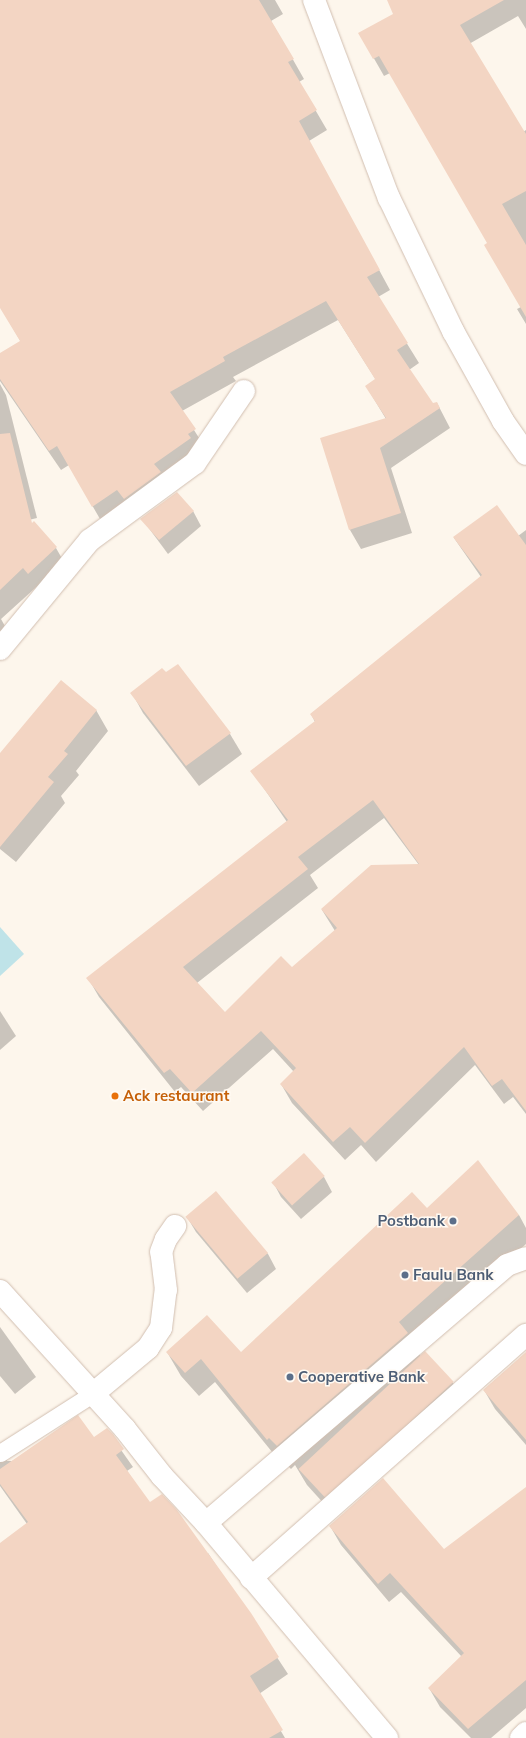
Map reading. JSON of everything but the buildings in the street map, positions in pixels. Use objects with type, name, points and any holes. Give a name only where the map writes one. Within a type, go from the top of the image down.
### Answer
[{"type":"street","points":[[314,0],[390,198],[453,331],[503,421],[526,454]]},
{"type":"street","points":[[0,649],[90,540],[195,463],[244,392]]},
{"type":"street","points":[[94,1393],[148,1348],[161,1328],[166,1290],[161,1252],[166,1238],[175,1226]]},
{"type":"street","points":[[206,1523],[507,1265],[526,1258]]},
{"type":"street","points":[[0,1291],[94,1393],[162,1476],[206,1523],[387,1738]]},
{"type":"street","points":[[251,1578],[526,1335]]},
{"type":"street","points":[[521,1738],[526,1733]]},
{"type":"lane","points":[[0,1453],[94,1393]]},
{"type":"water","points":[[0,927],[24,954],[0,976]]},
{"type":"place","name":"Ack restaurant","points":[[115,1096]]},
{"type":"place","name":"Postbank","points":[[453,1221]]},
{"type":"place","name":"Faulu Bank","points":[[405,1275]]},
{"type":"place","name":"Cooperative Bank","points":[[290,1377]]}]
